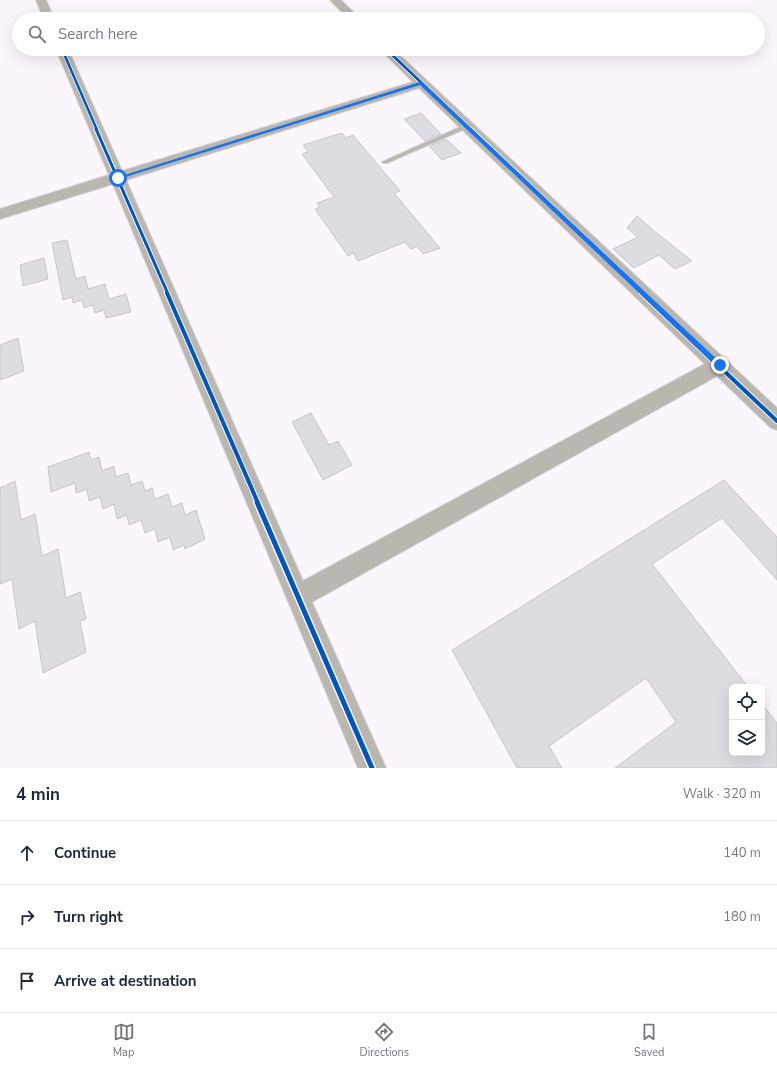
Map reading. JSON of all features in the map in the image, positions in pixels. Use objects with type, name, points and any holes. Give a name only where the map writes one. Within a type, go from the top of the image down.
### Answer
[{"type":"street","points":[[41,0],[46,12]]},
{"type":"street","points":[[335,0],[348,12]]},
{"type":"street","points":[[65,56],[372,768]]},
{"type":"street","points":[[393,56],[720,365],[777,421]]},
{"type":"street","points":[[0,214],[421,83]]},
{"type":"street","points":[[299,596],[720,365]]},
{"type":"lane","points":[[385,162],[467,126]]},
{"type":"building","points":[[421,113],[441,134],[425,141],[404,119]]},
{"type":"building","points":[[342,133],[346,138],[353,135],[400,191],[394,193],[440,248],[423,254],[417,246],[411,249],[405,242],[358,261],[353,253],[348,256],[315,209],[320,207],[317,203],[334,197],[302,154],[308,152],[303,145]]},
{"type":"building","points":[[446,139],[461,153],[442,160],[429,146]]},
{"type":"building","points":[[637,216],[692,261],[675,269],[659,255],[634,268],[613,249],[638,237],[627,228]]},
{"type":"building","points":[[67,240],[76,279],[85,276],[88,289],[105,284],[109,299],[126,294],[131,312],[106,318],[104,310],[95,313],[93,305],[84,308],[82,300],[73,303],[72,297],[63,300],[52,243]]},
{"type":"building","points":[[44,258],[48,279],[23,286],[20,265]]},
{"type":"building","points":[[18,338],[24,371],[0,380],[0,345]]},
{"type":"building","points":[[311,413],[329,445],[338,441],[352,465],[323,480],[292,422]]},
{"type":"building","points":[[89,452],[91,460],[99,457],[102,471],[114,466],[116,477],[128,473],[131,485],[142,481],[145,491],[152,488],[155,499],[168,494],[172,507],[182,503],[185,515],[196,510],[205,539],[185,549],[184,545],[173,550],[170,537],[158,542],[155,529],[145,533],[141,520],[129,525],[127,515],[117,519],[114,504],[103,509],[100,497],[89,501],[87,489],[76,493],[75,483],[51,492],[48,467]]},
{"type":"building","points":[[724,480],[777,537],[777,580],[722,518],[652,564],[746,684],[729,684],[729,756],[765,756],[765,708],[777,723],[777,768],[615,768],[676,722],[646,678],[549,746],[562,768],[517,768],[452,650]]},
{"type":"building","points":[[15,481],[21,520],[35,514],[42,556],[58,549],[66,598],[80,592],[86,619],[80,621],[86,652],[43,673],[35,621],[19,629],[12,579],[0,584],[0,488]]},
{"type":"cycle path","points":[[65,56],[372,768]]},
{"type":"cycle path","points":[[393,56],[777,421]]},
{"type":"route","points":[[118,178],[421,83],[720,365]]}]
